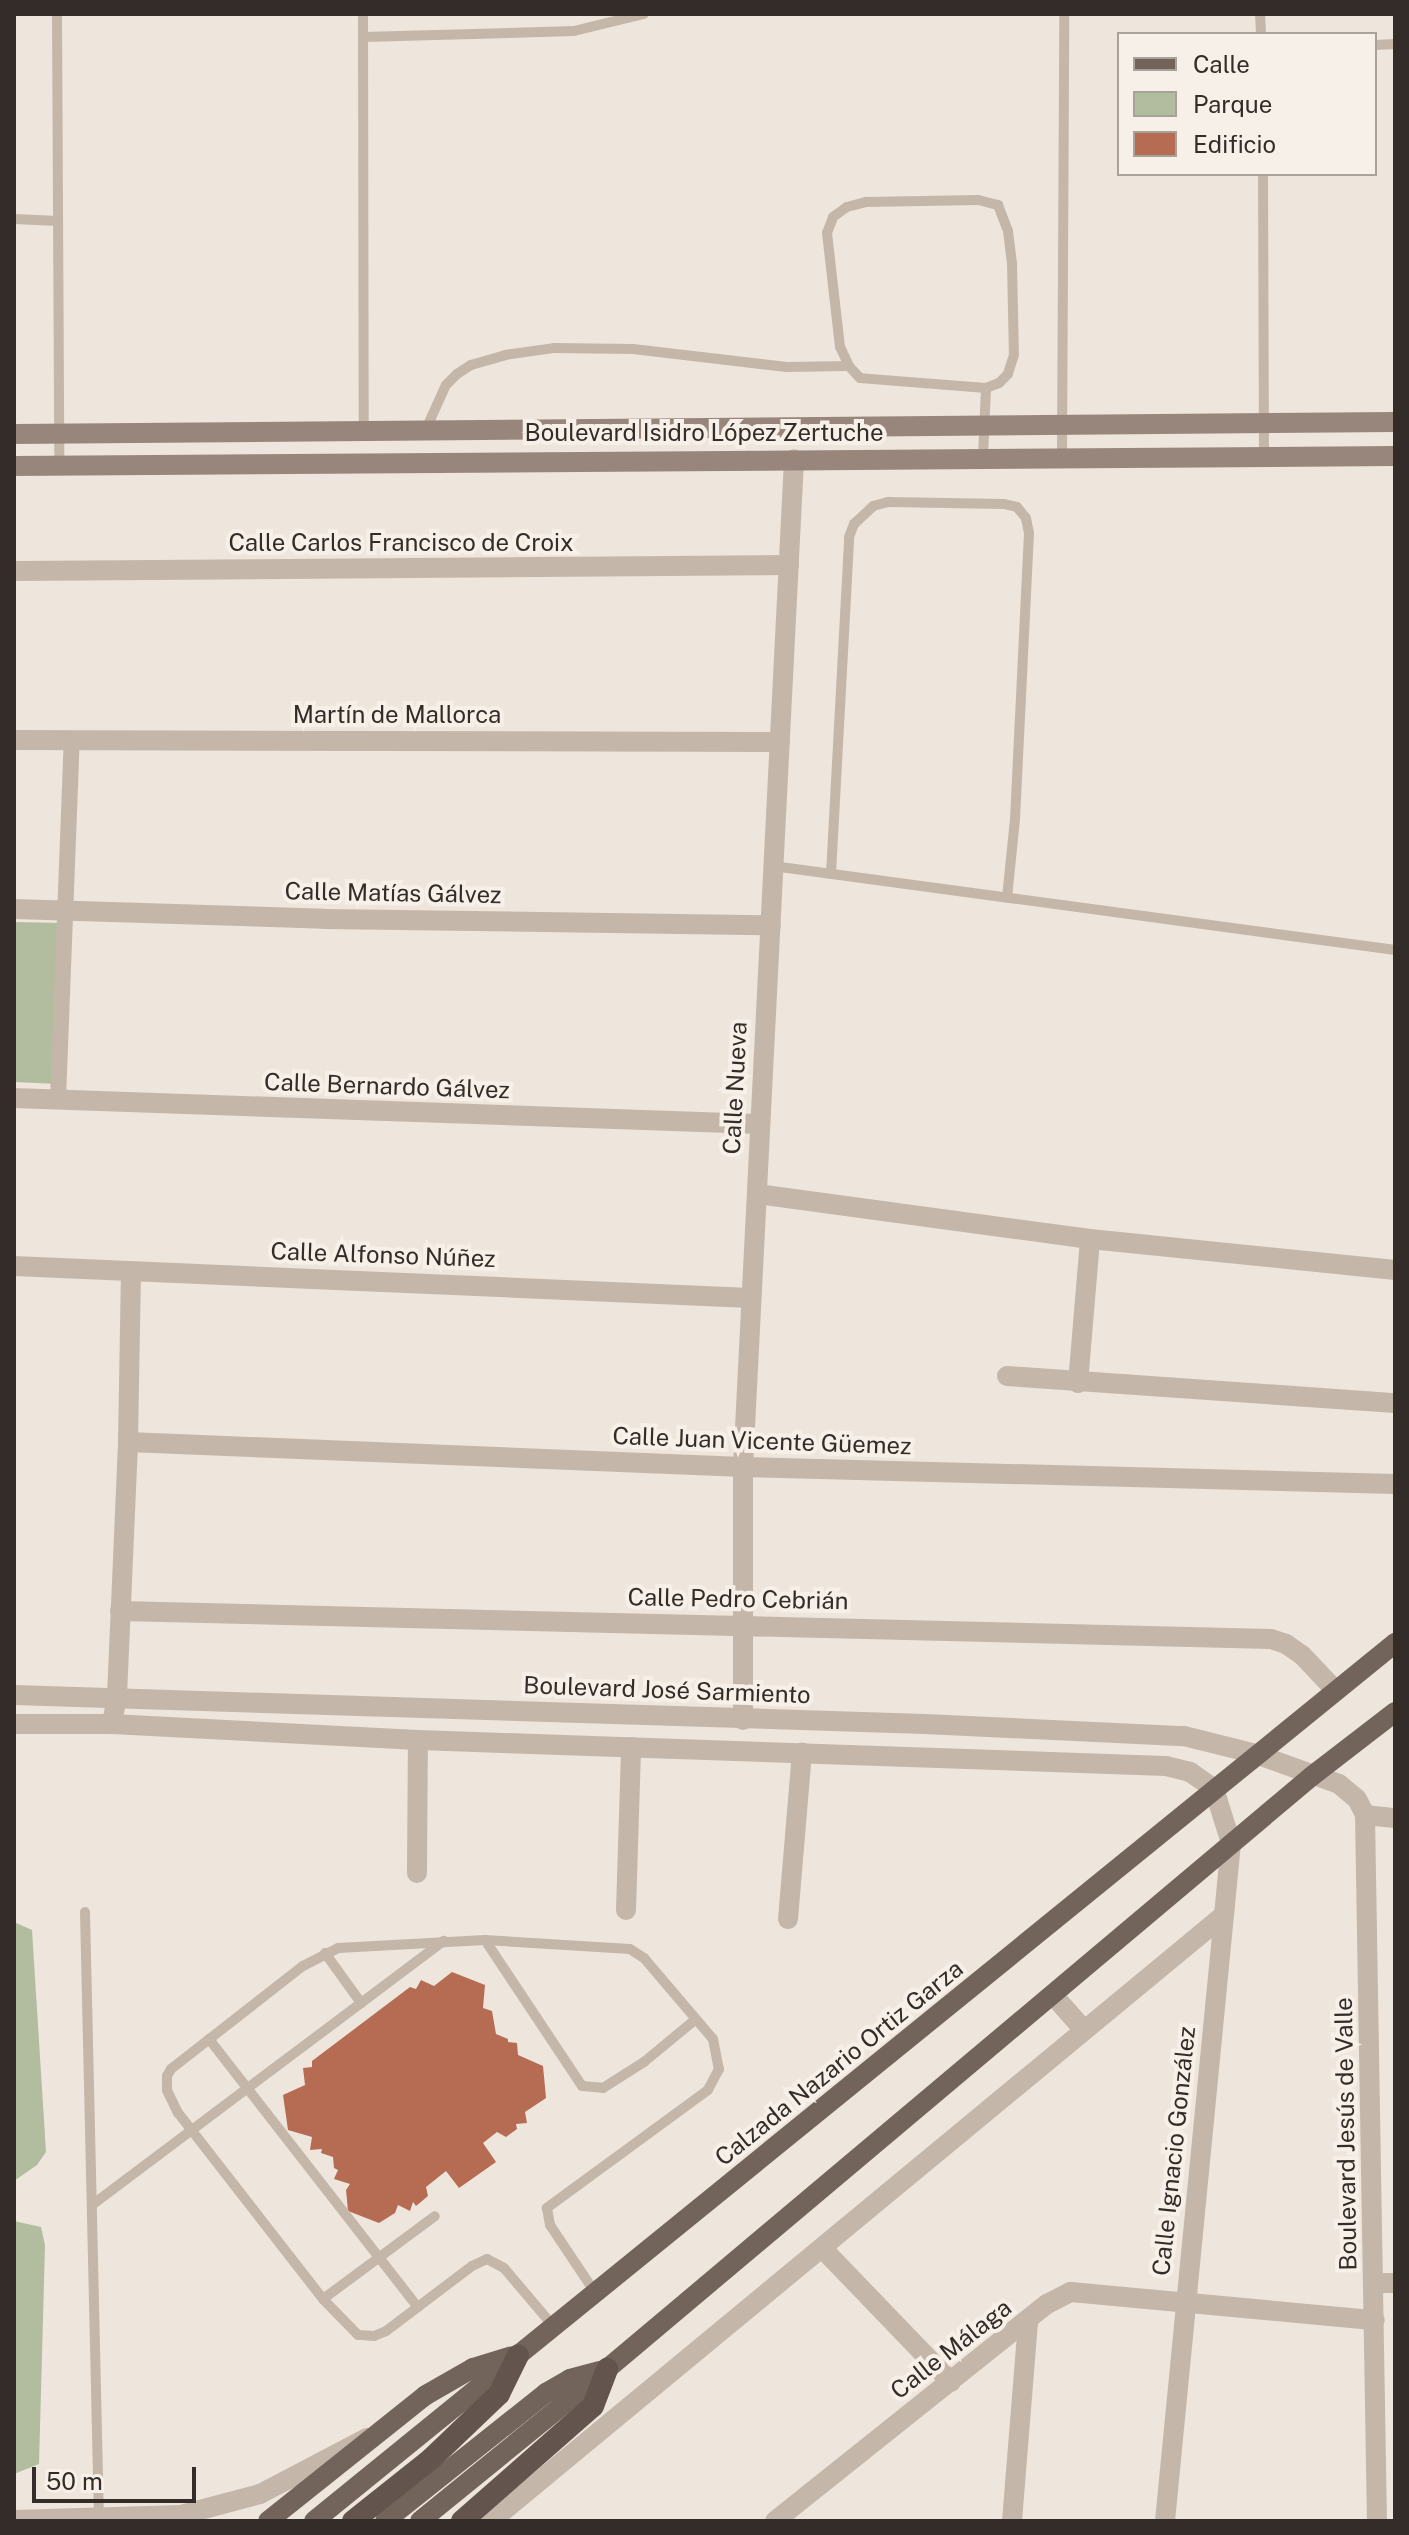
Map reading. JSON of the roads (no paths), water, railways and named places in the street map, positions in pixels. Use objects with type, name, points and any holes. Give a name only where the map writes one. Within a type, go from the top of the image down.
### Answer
[{"type":"highway","points":[[353,2521],[431,2459],[499,2394],[518,2355]]},
{"type":"highway","points":[[462,2521],[593,2406],[607,2369]]},
{"type":"main road","name":"Boulevard Isidro López Zertuche","points":[[14,434],[1395,422]]},
{"type":"main road","points":[[426,429],[426,462]]},
{"type":"main road","name":"Boulevard Isidro López Zertuche","points":[[14,466],[1062,456],[1395,456]]},
{"type":"main road","name":"Calzada Nazario Ortiz Garza","points":[[314,2521],[1395,1643]]},
{"type":"main road","points":[[420,2521],[607,2369],[1231,1843],[1395,1712]]},
{"type":"main road","points":[[268,2521],[371,2436],[447,2381],[473,2368],[518,2355]]},
{"type":"main road","points":[[385,2521],[546,2393],[570,2379],[607,2369]]},
{"type":"street","name":"Calle Nueva","points":[[743,1720],[743,1467],[794,459]]},
{"type":"street","name":"Calle Carlos Francisco de Croix","points":[[14,571],[789,565]]},
{"type":"street","name":"Martín de Mallorca","points":[[14,740],[780,742]]},
{"type":"street","points":[[58,1099],[68,910],[72,740]]},
{"type":"street","name":"Calle Matías Gálvez","points":[[14,909],[324,919],[771,925]]},
{"type":"street","name":"Calle Bernardo Gálvez","points":[[14,1098],[758,1124]]},
{"type":"street","points":[[757,1194],[1090,1239],[1395,1270]]},
{"type":"street","points":[[1078,1383],[1090,1239]]},
{"type":"street","name":"Calle Alfonso Núñez","points":[[14,1266],[750,1298]]},
{"type":"street","points":[[112,1724],[117,1696],[128,1442],[131,1272]]},
{"type":"street","points":[[1007,1376],[1395,1403]]},
{"type":"street","name":"Calle Juan Vicente Güemez","points":[[128,1442],[743,1467],[1395,1484]]},
{"type":"street","name":"Calle Pedro Cebrián","points":[[120,1611],[1271,1639],[1302,1655],[1335,1690]]},
{"type":"street","name":"Boulevard José Sarmiento","points":[[14,1695],[925,1724],[1184,1736],[1256,1754],[1312,1776]]},
{"type":"street","points":[[14,1724],[112,1724],[418,1740],[1166,1766],[1190,1772],[1214,1789]]},
{"type":"street","points":[[925,1724],[925,1756]]},
{"type":"street","points":[[417,1873],[418,1740]]},
{"type":"street","points":[[626,1910],[631,1747]]},
{"type":"street","points":[[788,1919],[802,1753]]},
{"type":"street","points":[[1312,1776],[1349,1790],[1365,1815],[1395,1818]]},
{"type":"street","name":"Calle Ignacio González","points":[[1165,2521],[1231,1843],[1214,1789]]},
{"type":"street","name":"Boulevard Jesús de Valle","points":[[1365,1815],[1385,2283],[1375,2320],[1377,2521]]},
{"type":"street","points":[[491,2521],[1224,1915]]},
{"type":"street","points":[[1053,1995],[1084,2030]]},
{"type":"street","points":[[822,2248],[951,2382]]},
{"type":"street","name":"Calle Málaga","points":[[775,2521],[1047,2304],[1071,2292],[1185,2305],[1375,2320]]},
{"type":"street","points":[[1012,2521],[1028,2320]]},
{"type":"street","points":[[14,2520],[181,2515],[260,2494],[371,2436]]},
{"type":"lane","points":[[57,14],[59,465]]},
{"type":"lane","points":[[363,14],[364,430]]},
{"type":"lane","points":[[363,37],[574,31],[644,14]]},
{"type":"lane","points":[[1062,456],[1064,14]]},
{"type":"lane","points":[[1263,176],[1264,458]]},
{"type":"lane","points":[[989,201],[1002,212],[1012,263],[1014,355],[1008,374],[999,383],[986,388],[860,378],[849,366],[840,347],[827,233],[833,217],[847,207],[866,202],[989,201]]},
{"type":"lane","points":[[14,219],[58,221]]},
{"type":"lane","points":[[426,429],[446,385],[457,374],[471,365],[505,355],[554,348],[633,349],[787,367],[849,366]]},
{"type":"lane","points":[[983,457],[986,388]]},
{"type":"lane","points":[[831,874],[849,537],[854,524],[873,506],[888,502],[1004,504],[1017,507],[1026,518],[1029,533],[1015,819],[1007,898]]},
{"type":"lane","points":[[773,866],[1162,916],[1395,950]]},
{"type":"lane","points":[[85,1912],[99,2518]]},
{"type":"lane","points":[[554,2327],[504,2268],[487,2259],[472,2266],[386,2331],[374,2336],[358,2335],[323,2299],[193,2132],[167,2090],[167,2076],[209,2039],[325,1953],[351,1946],[445,1940],[630,1949],[644,1958],[713,2039],[719,2057],[716,2079],[708,2090],[547,2208],[550,2225],[596,2294]]},
{"type":"lane","points":[[92,2205],[248,2091],[445,1940]]},
{"type":"lane","points":[[485,1940],[582,2086],[603,2088],[644,2062],[696,2019]]},
{"type":"lane","points":[[325,1953],[361,2003]]},
{"type":"lane","points":[[209,2039],[418,2307]]},
{"type":"lane","points":[[323,2299],[435,2216]]}]
